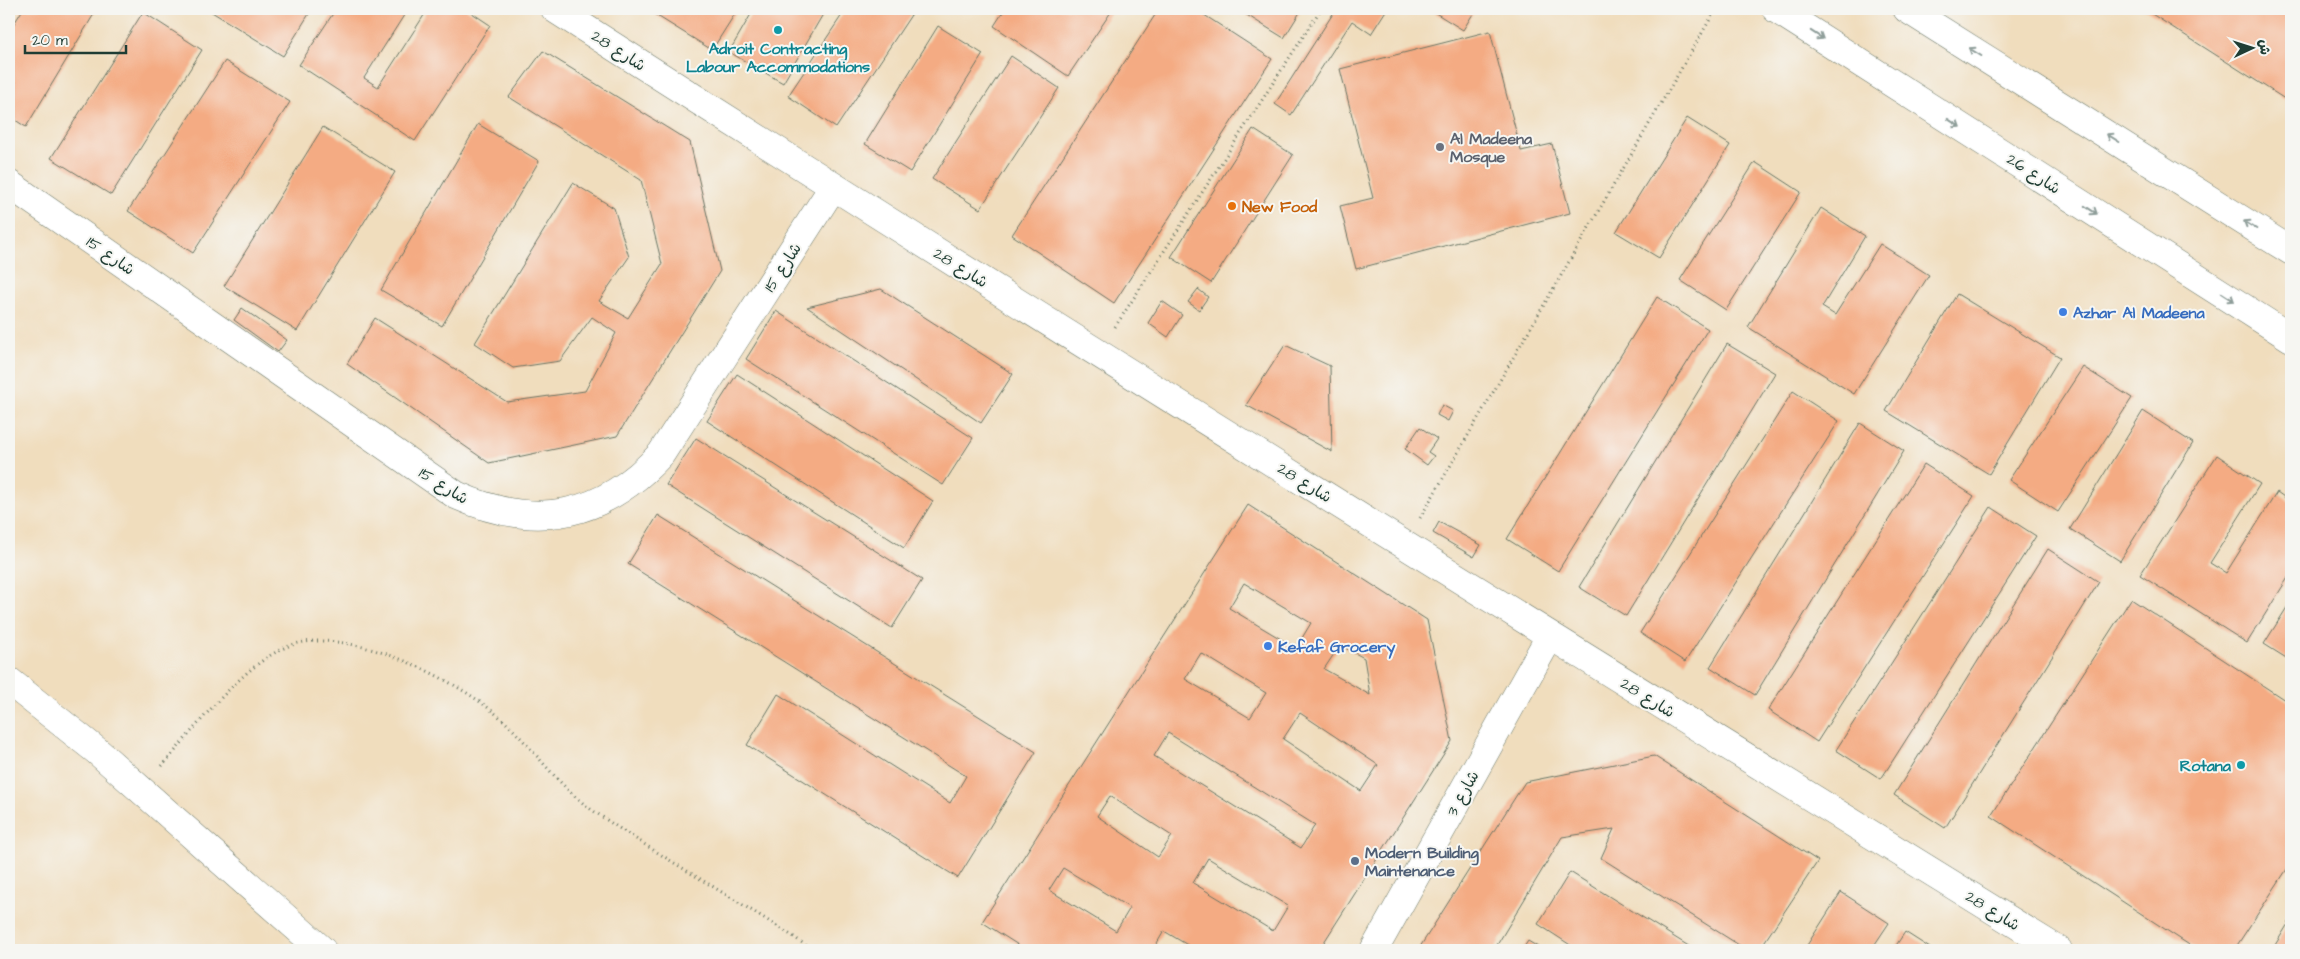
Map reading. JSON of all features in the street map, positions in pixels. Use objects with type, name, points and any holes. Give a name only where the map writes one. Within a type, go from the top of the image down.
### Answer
[{"type":"street","name":"شارع 28","points":[[555,9],[833,187],[1550,636],[2058,950]]},
{"type":"street","name":"شارع 26","points":[[1776,9],[2291,338]]},
{"type":"street","points":[[1907,9],[2291,251]]},
{"type":"street","name":"شارع 15","points":[[9,184],[456,495],[479,506],[528,515],[554,514],[578,509],[602,500],[624,488],[662,454],[833,187]]},
{"type":"street","name":"شارع 3","points":[[1374,950],[1550,636]]},
{"type":"street","points":[[9,681],[97,751],[322,950]]},
{"type":"path","points":[[1098,353],[1321,9]]},
{"type":"path","points":[[1405,545],[1716,9]]},
{"type":"path","points":[[141,789],[245,674],[270,654],[299,643],[330,640],[360,647],[398,658],[436,674],[471,695],[503,720],[532,748],[556,779],[591,809],[812,950]]},
{"type":"building","points":[[23,9],[97,9],[26,127],[9,116],[9,32]]},
{"type":"building","points":[[207,9],[312,9],[283,56]]},
{"type":"building","points":[[336,9],[408,9],[364,78],[378,87],[428,9],[466,9],[490,25],[415,141],[299,65]]},
{"type":"building","points":[[646,9],[738,9],[712,50]]},
{"type":"building","name":"Adroit Contracting Labour Accommodations","points":[[754,9],[826,9],[783,83],[729,52]]},
{"type":"building","points":[[846,9],[915,9],[836,128],[788,96]]},
{"type":"building","points":[[1005,9],[1113,9],[1068,76],[994,26]]},
{"type":"building","points":[[1159,9],[1195,9],[1272,59],[1114,303],[1012,235]]},
{"type":"building","points":[[1237,9],[1302,9],[1284,38]]},
{"type":"building","points":[[1336,9],[1387,9],[1371,34],[1352,21],[1291,115],[1275,104]]},
{"type":"building","points":[[1429,9],[1476,9],[1463,30]]},
{"type":"building","points":[[2144,9],[2291,9],[2291,103]]},
{"type":"building","points":[[143,12],[202,50],[111,195],[51,158]]},
{"type":"building","points":[[938,26],[983,54],[910,172],[865,144]]},
{"type":"building","name":"Al Madeena Mosque","points":[[1490,31],[1521,151],[1552,144],[1570,213],[1356,269],[1340,206],[1373,198],[1340,69]]},
{"type":"building","points":[[543,51],[690,142],[720,271],[617,436],[489,463],[347,364],[375,318],[507,402],[585,391],[616,333],[592,317],[560,361],[513,368],[475,343],[573,183],[614,208],[629,257],[599,301],[628,318],[662,264],[641,180],[509,97]]},
{"type":"building","points":[[1011,56],[1059,88],[980,209],[932,179]]},
{"type":"building","points":[[225,61],[290,102],[193,253],[128,211]]},
{"type":"building","points":[[1687,118],[1730,145],[1659,258],[1616,232]]},
{"type":"building","points":[[478,124],[539,161],[442,326],[381,290]]},
{"type":"building","points":[[323,127],[395,172],[297,331],[224,286]]},
{"type":"building","name":"New Food","points":[[1253,129],[1293,155],[1211,283],[1171,257]]},
{"type":"building","points":[[1755,162],[1801,192],[1726,310],[1680,280]]},
{"type":"building","points":[[1821,208],[1865,236],[1822,307],[1835,315],[1880,244],[1929,275],[1854,394],[1748,327]]},
{"type":"building","points":[[881,289],[1013,374],[981,423],[807,307]]},
{"type":"building","points":[[1198,289],[1208,297],[1199,310],[1188,302]]},
{"type":"building","points":[[1957,294],[2060,357],[1989,474],[1886,411]]},
{"type":"building","points":[[1657,297],[1708,329],[1558,571],[1507,539]]},
{"type":"building","points":[[1162,301],[1182,315],[1168,337],[1148,323]]},
{"type":"building","points":[[242,308],[287,340],[278,352],[234,320]]},
{"type":"building","points":[[776,311],[973,438],[943,485],[746,359]]},
{"type":"building","points":[[1727,344],[1775,373],[1626,616],[1579,587]]},
{"type":"building","points":[[1285,345],[1330,366],[1332,452],[1246,405]]},
{"type":"building","points":[[2083,367],[2132,398],[2058,512],[2009,480]]},
{"type":"building","points":[[737,374],[933,501],[904,548],[707,421]]},
{"type":"building","points":[[1793,391],[1839,421],[1685,662],[1640,633]]},
{"type":"building","points":[[1442,405],[1453,411],[1448,421],[1437,415]]},
{"type":"building","points":[[2143,411],[2193,443],[2120,561],[2070,529]]},
{"type":"building","points":[[1860,423],[1904,451],[1755,695],[1710,667]]},
{"type":"building","points":[[1420,427],[1437,439],[1428,452],[1434,456],[1427,465],[1405,449]]},
{"type":"building","points":[[696,438],[922,580],[892,628],[666,485]]},
{"type":"building","points":[[2217,455],[2260,484],[2210,563],[2226,573],[2277,492],[2291,502],[2291,573],[2247,643],[2140,575]]},
{"type":"building","points":[[1924,464],[1974,496],[1817,742],[1768,710]]},
{"type":"building","points":[[1248,505],[1427,620],[1452,741],[1319,950],[1196,950],[1164,931],[1153,950],[1026,950],[982,922]],"holes":[[[1244,583],[1311,623],[1296,648],[1229,608]],[[1340,645],[1364,658],[1370,695],[1324,669]],[[1201,653],[1266,693],[1250,718],[1185,679]],[[1300,713],[1378,765],[1361,791],[1283,739]],[[1168,733],[1315,825],[1301,848],[1154,756]],[[1110,796],[1172,836],[1158,857],[1097,816]],[[1208,858],[1288,906],[1273,931],[1193,883]],[[1063,868],[1130,908],[1116,931],[1049,890]]]},
{"type":"building","points":[[1991,507],[2036,536],[1881,779],[1836,750]]},
{"type":"building","points":[[658,515],[1036,752],[958,878],[747,745],[778,694],[950,803],[966,776],[628,564]]},
{"type":"building","points":[[1439,522],[1481,545],[1474,557],[1433,533]]},
{"type":"building","points":[[2048,549],[2099,582],[1945,828],[1894,795]]},
{"type":"building","name":"Rotana","points":[[2131,599],[2291,704],[2291,863],[2234,950],[2197,950],[1991,816]]},
{"type":"building","points":[[2291,601],[2291,661],[2264,644]]},
{"type":"building","points":[[1654,756],[1818,861],[1759,950],[1747,950],[1601,858],[1614,829],[1562,837],[1494,950],[1418,950],[1525,782]]},
{"type":"building","points":[[1570,872],[1695,950],[1578,950],[1538,924]]},
{"type":"building","points":[[1841,892],[1889,923],[1871,950],[1804,950]]},
{"type":"building","points":[[2291,919],[2291,950],[2272,950]]},
{"type":"building","points":[[1905,932],[1933,950],[1893,950]]},
{"type":"building","points":[[1528,941],[1543,950],[1522,950]]},
{"type":"place","name":"Adroit Contracting Labour Accommodations","points":[[778,30]]},
{"type":"place","name":"Al Madeena Mosque","points":[[1440,147]]},
{"type":"place","name":"New Food","points":[[1232,206]]},
{"type":"place","name":"Azhar Al Madeena","points":[[2063,312]]},
{"type":"place","name":"Kefaf Grocery","points":[[1268,646]]},
{"type":"place","name":"Rotana","points":[[2241,765]]},
{"type":"place","name":"Modern Building Maintenance","points":[[1355,861]]}]
